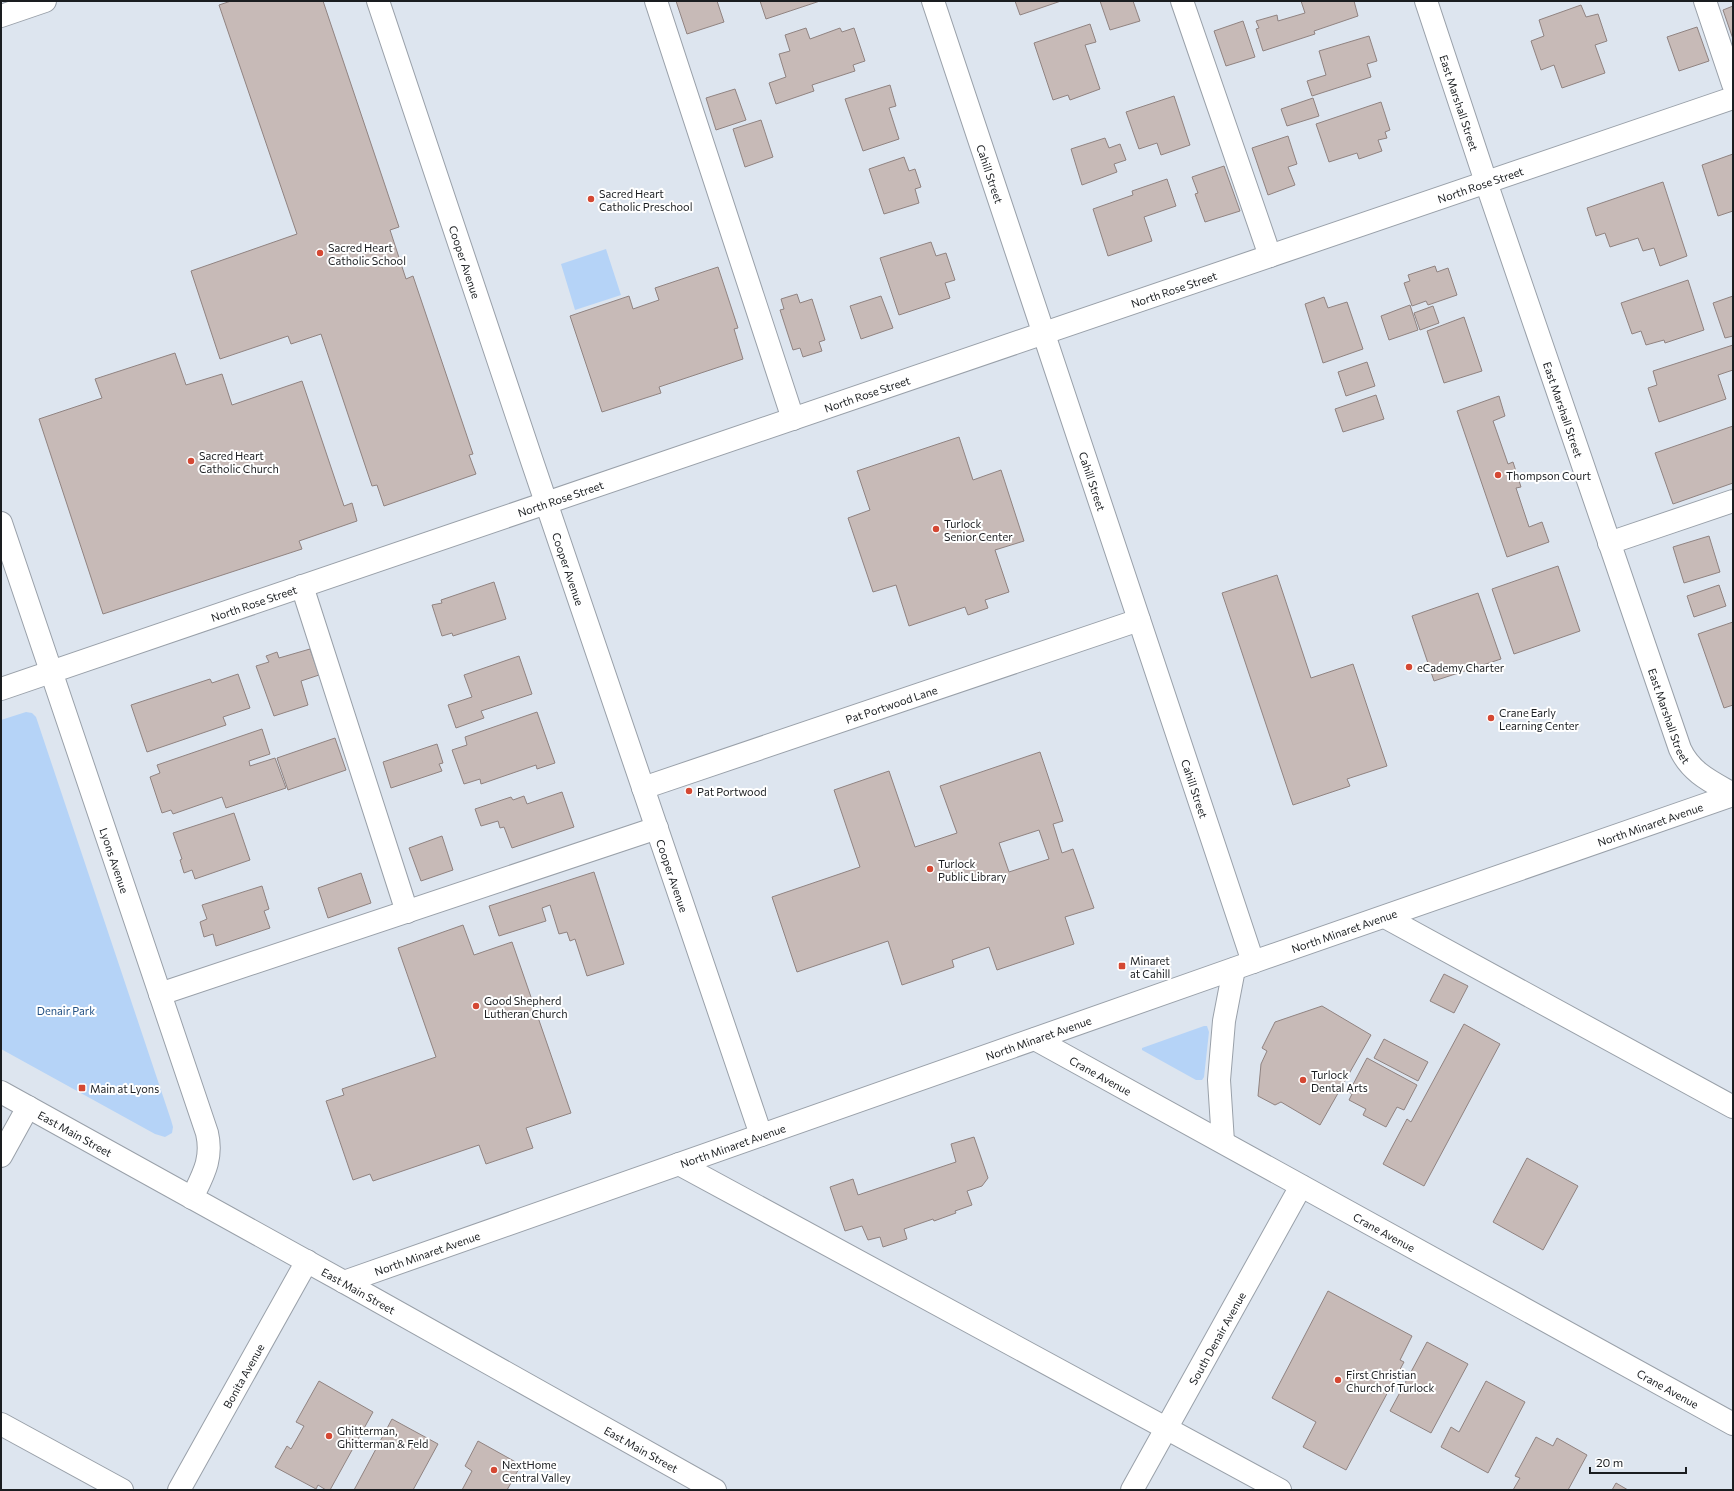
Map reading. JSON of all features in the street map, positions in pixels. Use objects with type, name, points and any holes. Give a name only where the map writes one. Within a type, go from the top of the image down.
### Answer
[{"type":"street","points":[[1,16],[45,1]]},
{"type":"street","name":"Cooper Avenue","points":[[378,1],[761,1135]]},
{"type":"street","points":[[656,1],[793,419]]},
{"type":"street","name":"Cahill Street","points":[[933,1],[1042,334],[1139,620],[1243,966]]},
{"type":"street","points":[[1182,1],[1270,256]]},
{"type":"street","name":"East Marshall Street","points":[[1426,1],[1486,182],[1682,754],[1698,773],[1733,795]]},
{"type":"street","points":[[1705,1],[1733,84]]},
{"type":"street","name":"North Rose Street","points":[[1,689],[1733,98]]},
{"type":"street","points":[[1609,543],[1733,501]]},
{"type":"street","name":"Lyons Avenue","points":[[1,523],[209,1144],[207,1164],[192,1198]]},
{"type":"street","points":[[302,586],[407,912]]},
{"type":"street","name":"Pat Portwood Lane","points":[[643,788],[1139,620]]},
{"type":"street","name":"North Minaret Avenue","points":[[344,1282],[1733,795]]},
{"type":"street","points":[[160,994],[657,828]]},
{"type":"street","points":[[1385,917],[1733,1107]]},
{"type":"street","points":[[1224,1142],[1219,1080],[1224,1021],[1243,966]]},
{"type":"street","name":"Crane Avenue","points":[[1035,1039],[1733,1424]]},
{"type":"street","name":"East Main Street","points":[[1,1092],[307,1261],[715,1490]]},
{"type":"street","points":[[1,1156],[28,1107]]},
{"type":"street","points":[[679,1164],[1280,1490]]},
{"type":"street","name":"South Denair Avenue","points":[[1132,1490],[1301,1186]]},
{"type":"street","name":"Bonita Avenue","points":[[179,1490],[307,1261]]},
{"type":"street","points":[[1,1424],[122,1490]]},
{"type":"green space","points":[[606,249],[621,295],[575,310],[561,264]]},
{"type":"green space","name":"Denair Park","points":[[26,712],[32,713],[36,717],[171,1120],[173,1127],[172,1133],[165,1137],[155,1134],[1,1049],[1,720]]},
{"type":"green space","points":[[1207,1026],[1209,1032],[1204,1077],[1202,1080],[1196,1080],[1142,1050],[1142,1048]]},
{"type":"building","name":"Sacred Heart Catholic School","points":[[231,1],[323,1],[399,227],[390,230],[406,279],[413,276],[473,454],[469,455],[476,474],[384,506],[377,485],[372,486],[321,334],[291,344],[288,336],[220,359],[191,271],[297,234],[219,5]]},
{"type":"building","points":[[676,1],[717,1],[724,22],[687,34]]},
{"type":"building","points":[[760,1],[820,1],[766,19]]},
{"type":"building","points":[[1015,1],[1061,1],[1020,15]]},
{"type":"building","points":[[1100,1],[1133,1],[1140,21],[1110,30]]},
{"type":"building","points":[[1301,1],[1354,1],[1358,16],[1314,31],[1315,34],[1263,51],[1256,29],[1259,28],[1256,21],[1277,15],[1278,21],[1305,13]]},
{"type":"building","points":[[1581,5],[1586,17],[1598,14],[1607,41],[1595,45],[1605,73],[1562,88],[1554,65],[1541,70],[1531,41],[1544,36],[1539,20]]},
{"type":"building","points":[[1733,6],[1733,39],[1723,10]]},
{"type":"building","points":[[1243,21],[1255,57],[1226,66],[1214,31]]},
{"type":"building","points":[[1090,24],[1096,42],[1085,45],[1100,89],[1070,100],[1068,95],[1053,100],[1034,43]]},
{"type":"building","points":[[1697,27],[1709,61],[1679,71],[1667,37]]},
{"type":"building","points":[[806,28],[810,39],[840,28],[842,32],[854,28],[865,61],[853,65],[855,71],[812,85],[814,91],[776,104],[769,83],[786,77],[779,54],[790,51],[785,35]]},
{"type":"building","points":[[1369,36],[1377,61],[1367,64],[1371,77],[1312,96],[1307,81],[1326,75],[1319,51]]},
{"type":"building","points":[[890,85],[896,106],[889,108],[899,139],[863,151],[845,99]]},
{"type":"building","points":[[735,89],[746,120],[716,130],[706,98]]},
{"type":"building","points":[[1174,96],[1190,145],[1161,155],[1157,143],[1139,149],[1126,112]]},
{"type":"building","points":[[1313,98],[1319,116],[1287,126],[1281,109]]},
{"type":"building","points":[[1381,102],[1390,130],[1385,132],[1387,138],[1378,140],[1382,151],[1359,159],[1357,153],[1329,162],[1316,124]]},
{"type":"building","points":[[761,120],[773,157],[745,167],[733,129]]},
{"type":"building","points":[[1288,136],[1297,164],[1288,167],[1295,185],[1268,195],[1252,148]]},
{"type":"building","points":[[1105,138],[1109,148],[1120,144],[1126,160],[1114,164],[1117,172],[1082,185],[1071,149]]},
{"type":"building","points":[[1733,154],[1733,211],[1718,216],[1702,165]]},
{"type":"building","points":[[904,157],[909,171],[915,169],[921,187],[915,189],[919,203],[884,214],[869,169]]},
{"type":"building","points":[[1224,166],[1240,211],[1205,222],[1195,194],[1198,193],[1192,177]]},
{"type":"building","points":[[1167,179],[1176,206],[1144,217],[1152,241],[1108,256],[1093,209],[1133,195],[1132,191]]},
{"type":"building","points":[[1663,182],[1687,256],[1660,266],[1654,248],[1643,251],[1638,238],[1610,247],[1605,233],[1596,236],[1587,208]]},
{"type":"building","points":[[931,242],[936,256],[946,253],[955,280],[945,283],[950,298],[899,315],[880,258]]},
{"type":"building","points":[[1435,266],[1437,272],[1448,268],[1457,295],[1428,305],[1426,301],[1412,306],[1404,283],[1410,281],[1408,275]]},
{"type":"building","points":[[718,267],[738,328],[734,329],[743,359],[659,387],[661,393],[602,412],[570,316],[629,296],[633,309],[659,300],[655,288]]},
{"type":"building","points":[[1688,280],[1704,330],[1665,343],[1664,340],[1646,345],[1641,331],[1632,334],[1621,303]]},
{"type":"building","points":[[797,294],[800,303],[812,299],[825,340],[819,342],[822,351],[803,357],[800,348],[793,350],[780,310],[784,309],[781,299]]},
{"type":"building","points":[[881,296],[893,328],[861,339],[850,306]]},
{"type":"building","points":[[1733,296],[1733,336],[1725,338],[1713,303]]},
{"type":"building","points":[[1324,297],[1328,308],[1347,302],[1363,349],[1323,363],[1305,304]]},
{"type":"building","points":[[1410,305],[1418,330],[1389,340],[1381,316]]},
{"type":"building","points":[[1433,306],[1439,323],[1420,330],[1414,313]]},
{"type":"building","points":[[1464,317],[1482,371],[1444,383],[1427,331]]},
{"type":"building","points":[[1733,345],[1733,370],[1718,375],[1726,399],[1659,422],[1648,388],[1657,385],[1653,371]]},
{"type":"building","name":"Sacred Heart Catholic Church","points":[[175,353],[186,385],[222,374],[232,405],[302,381],[344,506],[352,503],[357,521],[299,541],[302,549],[103,614],[39,419],[102,398],[95,379]]},
{"type":"building","points":[[1367,362],[1375,386],[1346,396],[1338,372]]},
{"type":"building","points":[[1376,395],[1384,419],[1343,432],[1335,409]]},
{"type":"building","name":"Thompson Court","points":[[1499,396],[1505,416],[1493,421],[1508,464],[1513,462],[1521,487],[1516,488],[1529,527],[1542,522],[1549,542],[1507,557],[1457,411]]},
{"type":"building","points":[[1733,426],[1733,483],[1673,504],[1655,453]]},
{"type":"building","name":"Turlock Senior Center","points":[[959,437],[973,480],[1001,470],[1024,541],[995,550],[1009,592],[985,600],[988,608],[968,615],[965,607],[909,626],[896,585],[873,592],[848,518],[870,510],[857,471]]},
{"type":"building","points":[[1709,536],[1720,572],[1684,583],[1673,547]]},
{"type":"building","points":[[1558,566],[1580,631],[1514,654],[1492,589]]},
{"type":"building","points":[[1277,575],[1311,678],[1353,664],[1387,766],[1347,779],[1350,786],[1293,805],[1222,593]]},
{"type":"building","points":[[494,582],[506,619],[453,636],[452,633],[442,636],[432,605],[442,603],[441,600]]},
{"type":"building","points":[[1719,585],[1726,606],[1694,617],[1687,596]]},
{"type":"building","points":[[1478,593],[1501,659],[1434,681],[1412,616]]},
{"type":"building","points":[[1733,622],[1733,705],[1724,708],[1698,634]]},
{"type":"building","points":[[310,649],[319,675],[301,681],[308,705],[274,716],[256,666],[269,662],[266,656],[277,652],[279,658]]},
{"type":"building","points":[[519,656],[532,694],[481,711],[484,718],[456,728],[448,705],[472,697],[464,675]]},
{"type":"building","points":[[238,674],[250,708],[223,717],[226,725],[147,752],[131,705],[210,679],[212,683]]},
{"type":"building","points":[[537,712],[555,763],[537,769],[536,765],[481,784],[480,779],[464,784],[452,750],[467,745],[465,737]]},
{"type":"building","points":[[262,729],[270,754],[249,761],[250,766],[275,758],[286,788],[226,808],[222,797],[173,814],[171,810],[162,813],[150,777],[160,773],[157,765]]},
{"type":"building","points":[[335,738],[346,770],[288,790],[277,758]]},
{"type":"building","points":[[437,744],[443,763],[439,764],[442,771],[391,788],[383,762]]},
{"type":"building","name":"Turlock Public Library","points":[[1040,752],[1063,821],[1053,824],[1062,853],[1073,849],[1094,908],[1065,917],[1074,944],[997,970],[989,947],[952,960],[954,967],[902,985],[888,941],[797,972],[772,897],[860,867],[834,790],[889,771],[915,847],[957,833],[940,786]],"holes":[[[1039,830],[1049,859],[1009,872],[999,843]]]},
{"type":"building","points":[[562,792],[574,827],[512,848],[504,827],[500,828],[498,821],[481,826],[475,809],[511,797],[513,800],[524,796],[527,804]]},
{"type":"building","points":[[234,813],[250,860],[195,879],[192,870],[184,873],[180,860],[182,859],[173,833]]},
{"type":"building","points":[[442,836],[453,870],[421,881],[409,848]]},
{"type":"building","points":[[594,872],[624,964],[587,976],[575,939],[570,941],[567,932],[559,934],[550,905],[542,908],[546,921],[499,936],[489,906]]},
{"type":"building","points":[[361,873],[371,903],[328,918],[318,888]]},
{"type":"building","points":[[262,886],[269,909],[264,911],[270,928],[216,946],[213,934],[204,937],[200,922],[207,919],[202,905]]},
{"type":"building","name":"Good Shepherd Lutheran Church","points":[[463,925],[474,955],[512,942],[571,1113],[526,1128],[533,1148],[486,1164],[479,1145],[373,1181],[370,1174],[353,1180],[326,1101],[344,1095],[342,1089],[436,1057],[398,948]]},
{"type":"building","points":[[1444,974],[1468,986],[1454,1013],[1430,1001]]},
{"type":"building","name":"Turlock Dental Arts","points":[[1322,1006],[1371,1035],[1320,1125],[1281,1102],[1275,1105],[1258,1096],[1261,1064],[1267,1051],[1262,1048],[1275,1022]]},
{"type":"building","points":[[1464,1024],[1500,1044],[1424,1186],[1383,1164],[1407,1119],[1411,1122]]},
{"type":"building","points":[[1384,1039],[1428,1062],[1418,1081],[1374,1058]]},
{"type":"building","points":[[1367,1058],[1417,1085],[1404,1110],[1397,1107],[1386,1127],[1363,1115],[1366,1109],[1349,1100],[1352,1094],[1349,1092]]},
{"type":"building","points":[[974,1137],[988,1178],[982,1186],[967,1191],[972,1205],[934,1221],[933,1219],[904,1229],[907,1239],[883,1247],[880,1237],[868,1240],[862,1226],[845,1231],[830,1187],[853,1179],[858,1195],[956,1162],[951,1144]]},
{"type":"building","points":[[1527,1158],[1578,1186],[1543,1250],[1493,1222]]},
{"type":"building","name":"First Christian Church of Turlock","points":[[1328,1291],[1412,1336],[1400,1360],[1404,1362],[1346,1470],[1303,1447],[1316,1422],[1272,1398]]},
{"type":"building","points":[[1427,1342],[1468,1364],[1431,1433],[1390,1411]]},
{"type":"building","name":"Ghitterman, Ghitterman & Feld","points":[[319,1381],[373,1412],[330,1490],[326,1490],[318,1485],[316,1489],[275,1467],[287,1446],[291,1449],[304,1426],[296,1422]]},
{"type":"building","points":[[1486,1381],[1525,1402],[1488,1473],[1441,1447],[1451,1427],[1459,1432]]},
{"type":"building","points":[[392,1419],[438,1444],[413,1490],[354,1490]]},
{"type":"building","points":[[1536,1437],[1553,1446],[1557,1438],[1587,1455],[1568,1490],[1513,1490],[1520,1478],[1515,1476]]},
{"type":"building","points":[[478,1441],[521,1465],[507,1490],[462,1490],[472,1471],[465,1466]]},
{"type":"building","points":[[1616,1483],[1628,1490],[1612,1490]]},
{"type":"place","name":"Sacred Heart Catholic Preschool","points":[[591,199]]},
{"type":"place","name":"Sacred Heart Catholic School","points":[[320,253]]},
{"type":"place","name":"Sacred Heart Catholic Church","points":[[191,461]]},
{"type":"place","name":"Thompson Court","points":[[1498,475]]},
{"type":"place","name":"Turlock Senior Center","points":[[936,529]]},
{"type":"place","name":"eCademy Charter","points":[[1409,667]]},
{"type":"place","name":"Crane Early Learning Center","points":[[1491,718]]},
{"type":"place","name":"Pat Portwood","points":[[689,791]]},
{"type":"place","name":"Turlock Public Library","points":[[930,869]]},
{"type":"place","name":"Minaret at Cahill","points":[[1122,966]]},
{"type":"place","name":"Good Shepherd Lutheran Church","points":[[476,1006]]},
{"type":"place","name":"Turlock Dental Arts","points":[[1303,1080]]},
{"type":"place","name":"Main at Lyons","points":[[82,1088]]},
{"type":"place","name":"First Christian Church of Turlock","points":[[1338,1380]]},
{"type":"place","name":"Ghitterman, Ghitterman & Feld","points":[[329,1436]]},
{"type":"place","name":"NextHome Central Valley","points":[[494,1470]]}]
